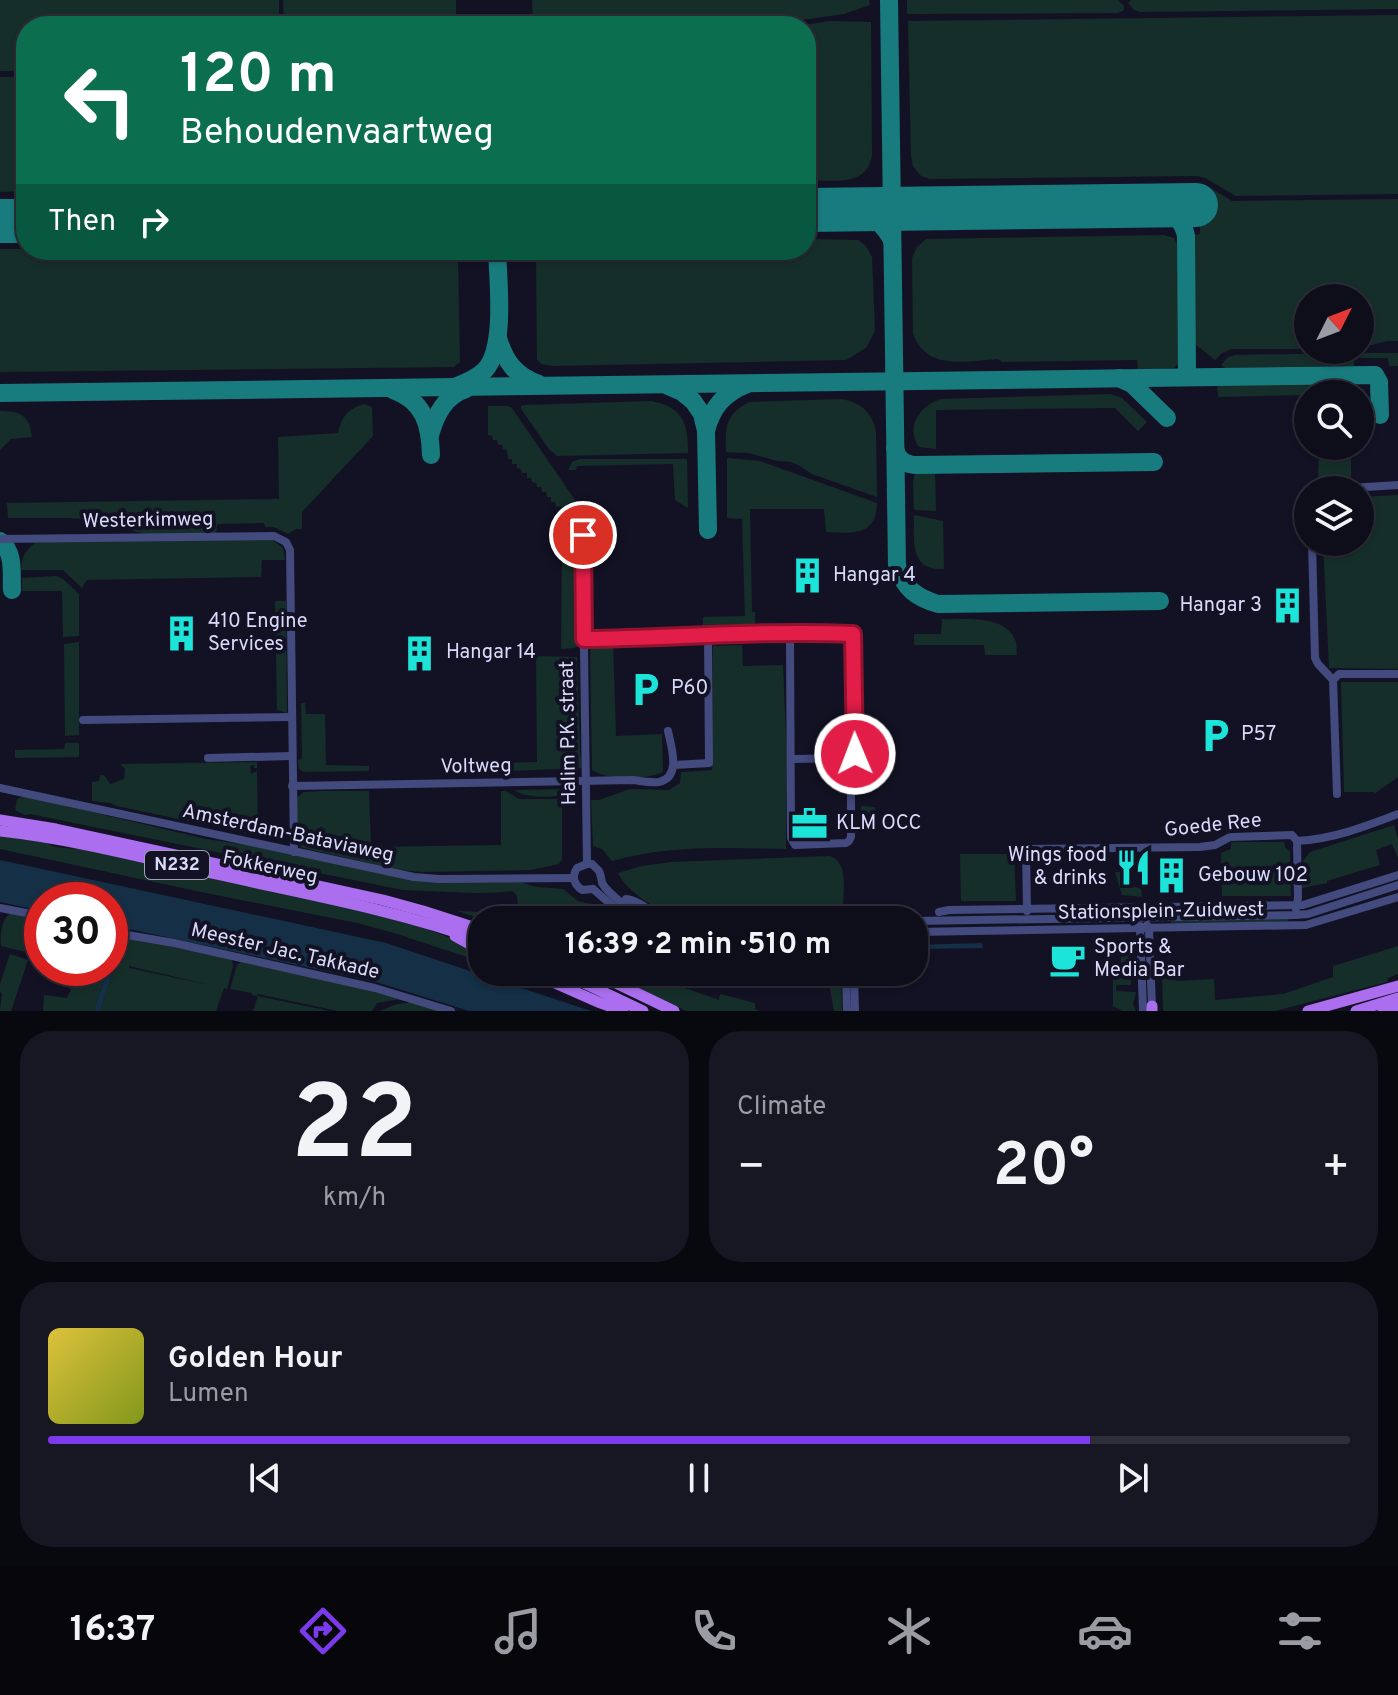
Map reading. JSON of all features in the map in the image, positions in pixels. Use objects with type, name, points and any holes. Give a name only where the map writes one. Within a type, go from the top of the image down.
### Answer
[{"type":"main road","name":"Fokkerweg","points":[[0,820],[56,829],[383,900],[468,925]]},
{"type":"main road","name":"Fokkerweg","points":[[0,831],[55,839],[342,902],[468,936]]},
{"type":"main road","name":"N232","points":[[445,929],[468,945]]},
{"type":"main road","points":[[562,986],[623,1011]]},
{"type":"main road","points":[[591,986],[643,1011]]},
{"type":"main road","points":[[622,986],[674,1011]]},
{"type":"main road","points":[[1308,1011],[1398,986]]},
{"type":"main road","points":[[1356,1011],[1398,998]]},
{"type":"main road","points":[[1383,1011],[1398,1006]]},
{"type":"street","points":[[1374,487],[1398,485]]},
{"type":"street","name":"Halim P.K. straat","points":[[582,506],[587,864]]},
{"type":"street","name":"Westerkimweg","points":[[0,539],[274,536],[286,542],[290,550],[292,717]]},
{"type":"street","points":[[1312,556],[1315,658],[1333,680],[1337,794]]},
{"type":"street","points":[[584,639],[708,634],[790,633],[853,634],[855,758],[851,763],[849,841],[795,845],[791,838],[790,633]]},
{"type":"street","points":[[668,731],[674,765],[709,763],[708,634]]},
{"type":"street","points":[[1333,680],[1339,674],[1398,674]]},
{"type":"street","points":[[83,720],[292,717],[294,852]]},
{"type":"street","points":[[208,758],[292,756]]},
{"type":"street","points":[[792,759],[855,758]]},
{"type":"street","name":"Voltweg","points":[[292,786],[659,782],[669,776],[674,765]]},
{"type":"street","name":"Amsterdam-Bataviaweg","points":[[0,788],[414,877],[574,878]]},
{"type":"street","name":"Goede Ree","points":[[1027,909],[1026,849],[1200,847],[1215,845],[1230,837],[1292,835],[1297,841],[1320,840],[1397,815]]},
{"type":"street","points":[[1296,925],[1297,841]]},
{"type":"street","points":[[600,881],[593,889],[582,890],[574,878],[577,868],[592,864],[599,871],[600,881],[629,906]]},
{"type":"street","points":[[1296,910],[1398,875]]},
{"type":"street","points":[[1296,910],[1308,914],[1398,885]]},
{"type":"street","points":[[593,889],[613,906]]},
{"type":"street","name":"Stationsplein-Zuidwest","points":[[928,932],[1311,924],[1398,897]]},
{"type":"street","points":[[622,899],[634,900],[642,906]]},
{"type":"street","points":[[0,908],[24,913]]},
{"type":"street","points":[[1027,909],[1027,930]]},
{"type":"street","name":"Stationsplein-Zuidwest","points":[[939,912],[1027,909],[1296,910]]},
{"type":"street","name":"Stationsplein-Zuidwest","points":[[928,921],[1143,917],[1296,910]]},
{"type":"street","points":[[1143,917],[1149,1009]]},
{"type":"street","points":[[987,920],[987,931]]},
{"type":"street","name":"Meester Jac. Takkade","points":[[128,935],[375,988],[451,1011]]},
{"type":"street","points":[[846,986],[847,1011]]},
{"type":"street","points":[[854,986],[855,1011]]},
{"type":"green space","points":[[0,0],[279,0],[279,16],[16,16],[16,71],[0,71]]},
{"type":"green space","points":[[283,0],[456,0],[456,16],[284,16]]},
{"type":"green space","points":[[532,0],[869,0],[870,5],[844,14],[816,18],[533,16]]},
{"type":"green space","points":[[907,0],[1118,0],[1124,10],[1118,13],[907,14]]},
{"type":"green space","points":[[1131,0],[1398,0],[1398,9],[1140,12],[1128,3]]},
{"type":"green space","points":[[1398,15],[1398,194],[1236,196],[1197,176],[930,179],[921,176],[913,166],[908,21]]},
{"type":"green space","points":[[871,22],[872,155],[863,173],[847,180],[816,180],[816,23]]},
{"type":"green space","points":[[0,77],[16,77],[16,191],[0,192]]},
{"type":"green space","points":[[1199,183],[1232,201],[1398,199],[1398,341],[1374,344],[1374,284],[1294,284],[1294,349],[1232,349],[1215,360],[1195,344],[1194,235],[1200,234]]},
{"type":"green space","points":[[1163,235],[1174,238],[1178,246],[1180,362],[1174,368],[1138,370],[1137,360],[949,361],[928,354],[913,334],[912,258],[917,247],[926,239]]},
{"type":"green space","points":[[816,239],[858,240],[872,257],[875,331],[866,348],[846,360],[552,366],[537,360],[536,260],[816,260]]},
{"type":"green space","points":[[0,249],[16,249],[16,260],[458,260],[460,362],[454,367],[0,372]]},
{"type":"green space","points":[[1374,353],[1398,353],[1398,366],[1389,366],[1388,358],[1374,358]]},
{"type":"green space","points":[[1294,354],[1294,364],[1354,366],[1226,368],[1221,365],[1228,357]]},
{"type":"green space","points":[[1294,383],[1294,395],[1218,397],[1217,384]]},
{"type":"green space","points":[[1110,394],[1122,398],[1147,422],[1138,431],[1115,408],[936,410],[936,449],[919,447],[915,439],[917,418],[927,406],[941,399]]},
{"type":"green space","points":[[841,399],[864,409],[872,418],[876,431],[877,497],[812,474],[791,462],[749,453],[726,452],[728,422],[736,411],[749,402]]},
{"type":"green space","points":[[651,401],[670,407],[682,418],[688,453],[557,456],[521,409],[524,405]]},
{"type":"green space","points":[[364,404],[372,407],[373,436],[302,512],[302,529],[288,534],[274,527],[265,527],[264,523],[217,524],[216,533],[146,534],[84,519],[8,518],[7,503],[279,499],[278,437],[338,433],[346,414]]},
{"type":"green space","points":[[488,406],[512,408],[579,506],[578,525],[562,525],[561,506],[556,507],[541,487],[527,478],[527,473],[522,473],[517,464],[512,464],[507,450],[488,435]]},
{"type":"green space","points":[[0,411],[23,416],[32,437],[11,439],[0,450]]},
{"type":"green space","points":[[727,458],[760,461],[877,503],[876,514],[861,531],[826,532],[824,509],[750,509],[752,612],[755,612],[755,624],[703,625],[703,617],[745,616],[742,519],[727,518]]},
{"type":"green space","points":[[580,459],[687,459],[688,508],[675,500],[673,464],[577,466],[576,470],[568,470],[572,462]]},
{"type":"green space","points":[[1319,460],[1351,460],[1351,476],[1318,476]]},
{"type":"green space","points":[[935,470],[936,511],[914,510],[915,474]]},
{"type":"green space","points":[[1398,495],[1398,669],[1329,668],[1324,556],[1374,556],[1374,496]]},
{"type":"green space","points":[[914,515],[943,521],[944,569],[925,565],[919,559],[914,544]]},
{"type":"green space","points":[[271,539],[283,548],[285,560],[262,560],[261,577],[87,580],[82,588],[63,570],[21,570],[25,554],[37,542]]},
{"type":"green space","points":[[562,545],[573,545],[574,630],[579,630],[580,644],[561,649]]},
{"type":"green space","points":[[56,576],[79,594],[79,636],[63,637],[62,591],[22,591],[22,578]]},
{"type":"green space","points":[[275,601],[286,601],[287,713],[277,710]]},
{"type":"green space","points":[[942,619],[984,620],[1004,627],[1016,642],[1017,655],[985,655],[984,645],[914,645],[914,634],[941,634]]},
{"type":"green space","points":[[79,642],[79,735],[65,736],[64,644]]},
{"type":"green space","points":[[590,642],[613,642],[616,736],[662,734],[663,772],[627,778],[592,770]]},
{"type":"green space","points":[[742,645],[743,666],[783,665],[787,760],[786,849],[677,850],[612,861],[602,849],[593,846],[591,800],[630,789],[669,790],[680,783],[681,772],[712,770],[713,646]]},
{"type":"green space","points":[[536,656],[577,657],[582,768],[505,771],[500,763],[537,762]]},
{"type":"green space","points":[[1341,682],[1398,682],[1398,777],[1374,794],[1344,792]]},
{"type":"green space","points":[[301,703],[305,703],[306,714],[325,714],[326,765],[369,766],[369,771],[304,772],[299,769],[298,760],[302,759]]},
{"type":"green space","points":[[65,743],[79,743],[79,757],[15,758],[15,750],[64,749]]},
{"type":"green space","points":[[257,762],[257,768],[250,766],[251,774],[257,771],[258,836],[92,801],[92,782],[99,781],[100,775],[104,775],[110,784],[124,779],[125,769],[120,764]]},
{"type":"green space","points":[[569,789],[566,795],[546,797],[514,790]]},
{"type":"green space","points":[[369,791],[371,847],[501,845],[501,791],[519,799],[562,799],[562,859],[559,864],[531,870],[422,872],[303,848],[297,844],[297,797],[304,792]]},
{"type":"green space","points":[[24,796],[206,839],[261,847],[398,877],[516,881],[563,889],[578,901],[600,906],[518,906],[513,891],[403,890],[25,815],[15,810],[17,799]]},
{"type":"green space","points":[[861,806],[875,807],[876,832],[861,832]]},
{"type":"green space","points":[[1394,825],[1398,858],[1392,844],[1376,850],[1380,865],[1302,888],[1303,861],[1310,852]]},
{"type":"green space","points":[[0,836],[44,842],[55,847],[88,850],[360,910],[448,937],[468,947],[468,957],[357,923],[0,849]]},
{"type":"green space","points":[[1231,842],[1284,842],[1290,852],[1291,896],[1222,896],[1221,853],[1231,849]]},
{"type":"green space","points":[[960,854],[1014,854],[1016,901],[961,901]]},
{"type":"green space","points":[[830,856],[842,871],[843,906],[655,906],[627,886],[618,873],[671,862]]},
{"type":"green space","points":[[1115,872],[1121,872],[1123,883],[1141,889],[1142,897],[1122,895]]},
{"type":"green space","points":[[10,913],[24,916],[24,952],[1,946],[5,920]]},
{"type":"green space","points":[[1289,919],[1287,922],[1171,924],[1171,920]]},
{"type":"green space","points":[[128,938],[232,961],[227,989],[224,988],[216,1011],[100,1011],[108,986],[128,986]],"holes":[[[129,966],[212,985],[129,968]]]},
{"type":"green space","points":[[1398,946],[1398,974],[1388,978],[1387,982],[1275,1011],[1163,1011],[1162,970],[1168,971],[1177,981],[1214,979],[1215,1000],[1283,994],[1333,977],[1333,966]]},
{"type":"green space","points":[[1121,952],[1130,952],[1131,985],[1116,985],[1116,991],[1136,992],[1133,1004],[1136,1011],[1122,1011],[1113,1006],[1113,980],[1121,976]]},
{"type":"green space","points":[[10,954],[24,959],[24,972],[11,1011],[0,1011],[0,984]]},
{"type":"green space","points":[[241,962],[401,999],[377,1003],[372,1011],[338,1011],[252,995],[230,989],[237,965]]},
{"type":"green space","points":[[67,986],[102,986],[94,1011],[43,1011],[44,995],[67,998],[71,990]]},
{"type":"green space","points":[[634,986],[680,986],[719,1000],[720,994],[755,1003],[755,1009],[759,1011],[686,1011]]},
{"type":"green space","points":[[830,986],[841,986],[842,1011],[834,1011]]},
{"type":"green space","points":[[258,996],[329,1011],[253,1011]]},
{"type":"green space","points":[[415,1002],[444,1011],[379,1011],[397,1004]]},
{"type":"water","points":[[0,860],[102,882],[24,882],[24,907],[0,902]]},
{"type":"water","points":[[128,888],[386,943],[468,970],[468,986],[516,986],[591,1011],[469,1011],[376,982],[128,929]]},
{"type":"water","points":[[982,943],[983,948],[928,949],[928,945]]},
{"type":"water","points":[[102,986],[108,986],[100,1011],[94,1011]]},
{"type":"taxiway","points":[[889,0],[897,566],[900,574],[912,591],[938,604],[1160,601]]},
{"type":"taxiway","points":[[1159,206],[1177,218],[1186,236],[1187,370]]},
{"type":"taxiway","points":[[859,210],[878,222],[892,240]]},
{"type":"taxiway","points":[[457,386],[475,378],[492,360],[499,313],[497,260]]},
{"type":"taxiway","points":[[498,338],[512,367],[523,377],[539,384]]},
{"type":"taxiway","points":[[0,393],[1375,375],[1379,382],[1380,415]]},
{"type":"taxiway","points":[[1119,378],[1132,384],[1167,418]]},
{"type":"taxiway","points":[[706,431],[720,402],[747,384]]},
{"type":"taxiway","points":[[668,386],[693,401],[702,414],[706,431],[708,530]]},
{"type":"taxiway","points":[[430,435],[442,407],[452,396],[466,389]]},
{"type":"taxiway","points":[[393,390],[412,400],[423,415],[431,455]]},
{"type":"taxiway","points":[[895,448],[902,460],[915,465],[1154,462]]},
{"type":"taxiway","points":[[0,541],[10,557],[12,590]]},
{"type":"runway","points":[[816,210],[1196,205]]},
{"type":"runway","points":[[0,221],[16,221]]},
{"type":"place","name":"Hangar 4","points":[[807,576]]},
{"type":"place","name":"Hangar 3","points":[[1288,606]]},
{"type":"place","name":"410 Engine Services","points":[[182,633]]},
{"type":"place","name":"Hangar 14","points":[[420,653]]},
{"type":"place","name":"P60","points":[[645,689]]},
{"type":"place","name":"P57","points":[[1215,735]]},
{"type":"place","name":"KLM OCC","points":[[810,824]]},
{"type":"place","name":"Wings food & drinks","points":[[1133,867]]},
{"type":"place","name":"Gebouw 102","points":[[1172,876]]},
{"type":"place","name":"Sports & Media Bar","points":[[1068,959]]},
{"type":"route","points":[[583,535],[584,639],[708,634],[853,634],[855,754]]}]
